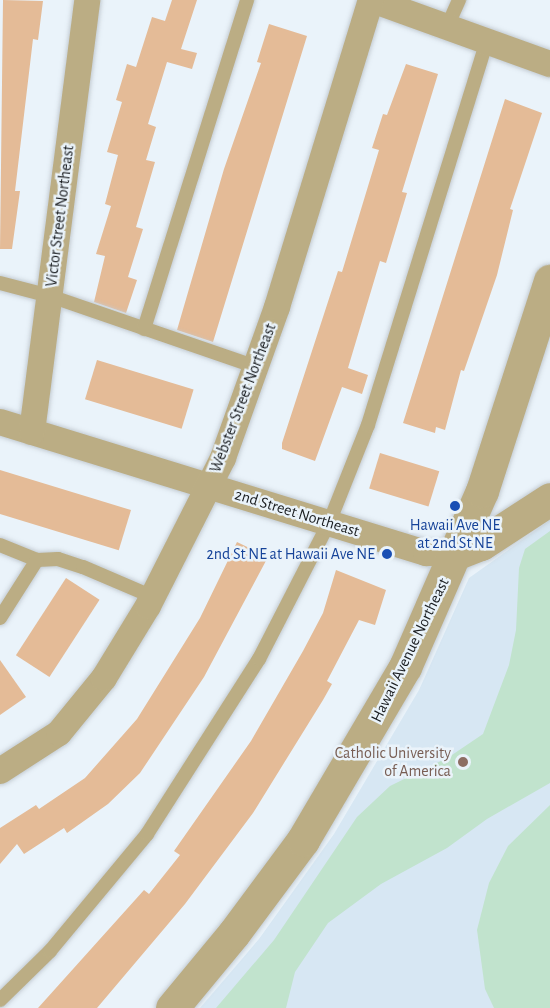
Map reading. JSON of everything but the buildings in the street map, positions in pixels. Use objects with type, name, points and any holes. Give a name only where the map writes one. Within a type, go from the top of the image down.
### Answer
[{"type":"street","name":"Victor Street Northeast","points":[[32,432],[87,0]]},
{"type":"street","points":[[372,0],[550,64]]},
{"type":"street","name":"Webster Street Northeast","points":[[0,771],[36,751],[70,723],[109,670],[153,597],[209,486],[256,368],[372,0]]},
{"type":"street","name":"Hawaii Avenue Northeast","points":[[172,1008],[270,885],[335,788],[405,667],[457,553],[494,458],[550,281]]},
{"type":"street","name":"2nd Street Northeast","points":[[0,422],[426,553],[457,553]]},
{"type":"street","points":[[457,553],[481,544],[550,499]]},
{"type":"lane","points":[[144,328],[247,0]]},
{"type":"lane","points":[[447,27],[459,0]]},
{"type":"lane","points":[[0,1000],[50,951],[147,834],[259,659],[329,523],[368,425],[487,41]]},
{"type":"lane","points":[[0,283],[50,296],[256,368]]},
{"type":"lane","points":[[0,545],[37,560],[58,559],[153,597]]},
{"type":"lane","points":[[0,618],[37,560]]},
{"type":"shaded area","name":"Catholic University of America","points":[[550,520],[550,1008],[200,1008],[259,939],[334,834],[419,690],[469,578]]},
{"type":"green space","points":[[550,531],[550,783],[487,819],[447,848],[381,884],[328,923],[295,972],[286,1008],[216,1008],[274,940],[357,817],[390,786],[449,757],[483,734],[509,665],[516,630],[519,568],[525,549]]},
{"type":"green space","points":[[550,805],[550,1008],[494,1008],[485,989],[477,930],[489,883],[508,846]]},
{"type":"place","name":"Hawaii Ave NE at 2nd St NE","points":[[455,506]]},
{"type":"place","name":"2nd St NE at Hawaii Ave NE","points":[[387,554]]},
{"type":"place","name":"Catholic University of America","points":[[463,762]]}]
